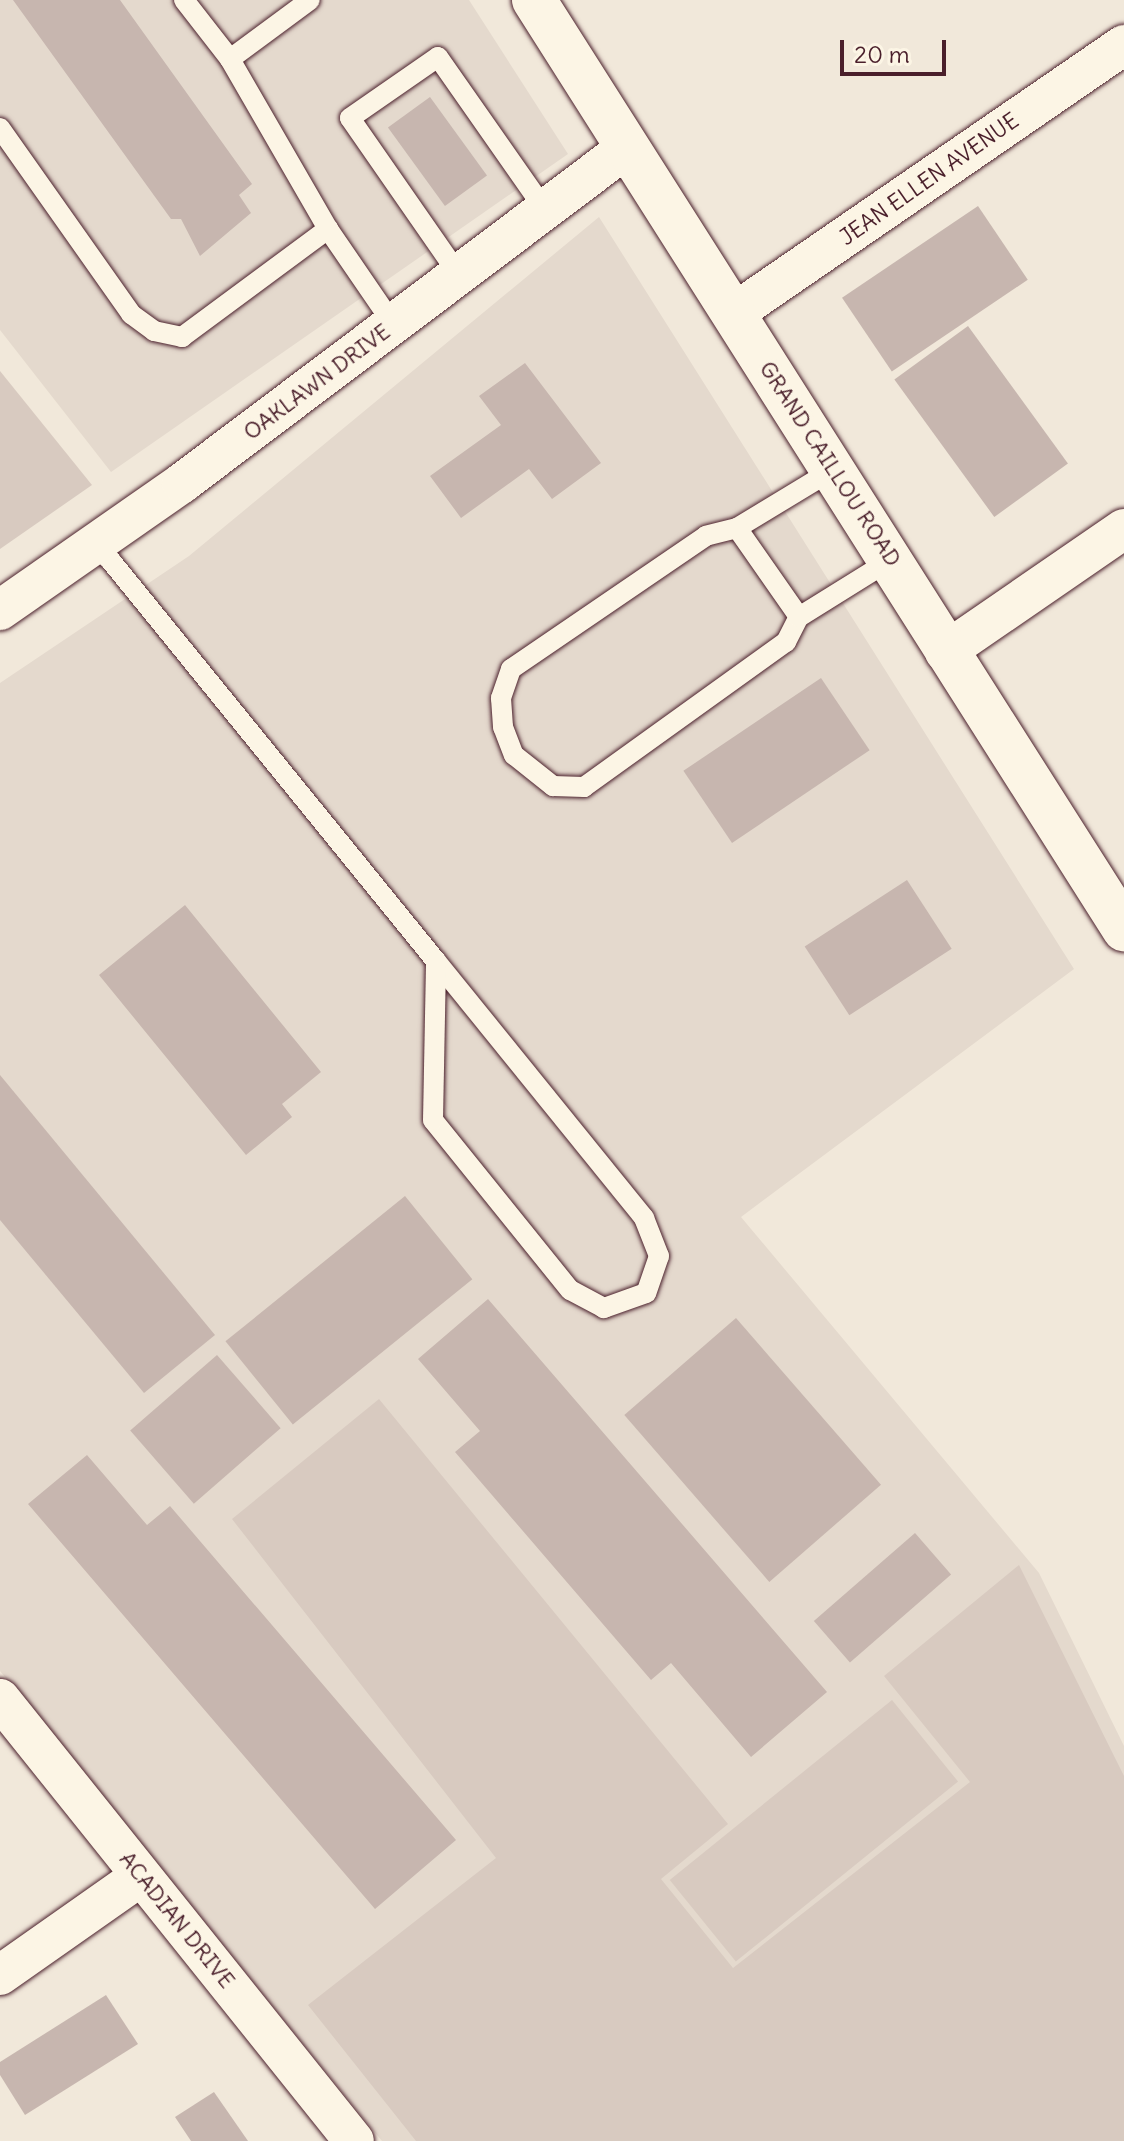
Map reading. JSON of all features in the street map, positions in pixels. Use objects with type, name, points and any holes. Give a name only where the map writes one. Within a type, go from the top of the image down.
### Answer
[{"type":"main road","name":"GRAND CAILLOU ROAD","points":[[534,0],[831,471],[892,559],[945,652],[1124,929]]},
{"type":"street","name":"JEAN ELLEN AVENUE","points":[[734,313],[1124,45]]},
{"type":"street","name":"OAKLAWN DRIVE","points":[[0,610],[94,545],[628,147]]},
{"type":"street","points":[[945,652],[1124,529]]},
{"type":"street","name":"ACADIAN DRIVE","points":[[0,1699],[354,2141]]},
{"type":"street","points":[[0,1975],[141,1876]]},
{"type":"lane","points":[[184,0],[230,59],[328,229],[393,324]]},
{"type":"lane","points":[[230,59],[310,0]]},
{"type":"lane","points":[[459,275],[350,118],[438,57],[545,210]]},
{"type":"lane","points":[[0,128],[131,314],[154,331],[182,337],[328,229]]},
{"type":"lane","points":[[831,471],[737,528],[706,536],[511,669],[501,698],[503,727],[514,755],[553,786],[584,787],[786,642],[799,617],[892,559]]},
{"type":"lane","points":[[737,528],[799,617]]},
{"type":"lane","points":[[94,545],[436,961],[644,1218],[659,1256],[646,1293],[604,1308],[570,1290],[433,1120],[436,961]]},
{"type":"shaded area","points":[[0,0],[469,0],[568,154],[111,472],[0,330]]},
{"type":"shaded area","points":[[599,217],[1074,969],[741,1217],[1039,1573],[1124,1746],[1124,2141],[382,2141],[0,1671],[0,683],[189,556]]},
{"type":"shaded area","points":[[0,371],[92,485],[0,549]]},
{"type":"shaded area","points":[[379,1399],[728,1824],[661,1879],[733,1968],[970,1782],[884,1676],[1019,1565],[1124,1776],[1124,2141],[416,2141],[308,2005],[496,1858],[232,1519]]},
{"type":"shaded area","points":[[892,1700],[958,1782],[736,1962],[670,1880]]},
{"type":"building","points":[[13,0],[120,0],[252,184],[239,195],[251,213],[200,256],[181,219],[171,219]]},
{"type":"building","points":[[430,97],[487,175],[445,206],[388,128]]},
{"type":"building","points":[[978,206],[1028,280],[892,371],[842,298]]},
{"type":"building","points":[[968,326],[1068,464],[994,517],[894,379]]},
{"type":"building","points":[[525,363],[601,463],[552,499],[529,469],[461,518],[430,476],[501,425],[479,396]]},
{"type":"building","points":[[821,678],[870,750],[732,843],[683,771]]},
{"type":"building","points":[[907,880],[952,949],[849,1015],[805,946]]},
{"type":"building","points":[[185,905],[321,1072],[282,1104],[292,1117],[246,1155],[99,975]]},
{"type":"building","points":[[0,1075],[215,1335],[144,1393],[0,1220]]},
{"type":"building","points":[[405,1196],[472,1279],[293,1425],[225,1341]]},
{"type":"building","points":[[488,1299],[827,1692],[751,1757],[671,1663],[651,1680],[455,1452],[480,1431],[418,1359]]},
{"type":"building","points":[[736,1318],[881,1485],[769,1582],[624,1415]]},
{"type":"building","points":[[217,1355],[281,1428],[194,1504],[130,1430]]},
{"type":"building","points":[[87,1455],[147,1525],[170,1506],[456,1840],[375,1909],[28,1504]]},
{"type":"building","points":[[915,1533],[951,1575],[850,1662],[814,1621]]},
{"type":"building","points":[[106,1995],[138,2044],[25,2115],[0,2075],[0,2062]]},
{"type":"building","points":[[214,2092],[248,2141],[191,2141],[175,2117]]}]
